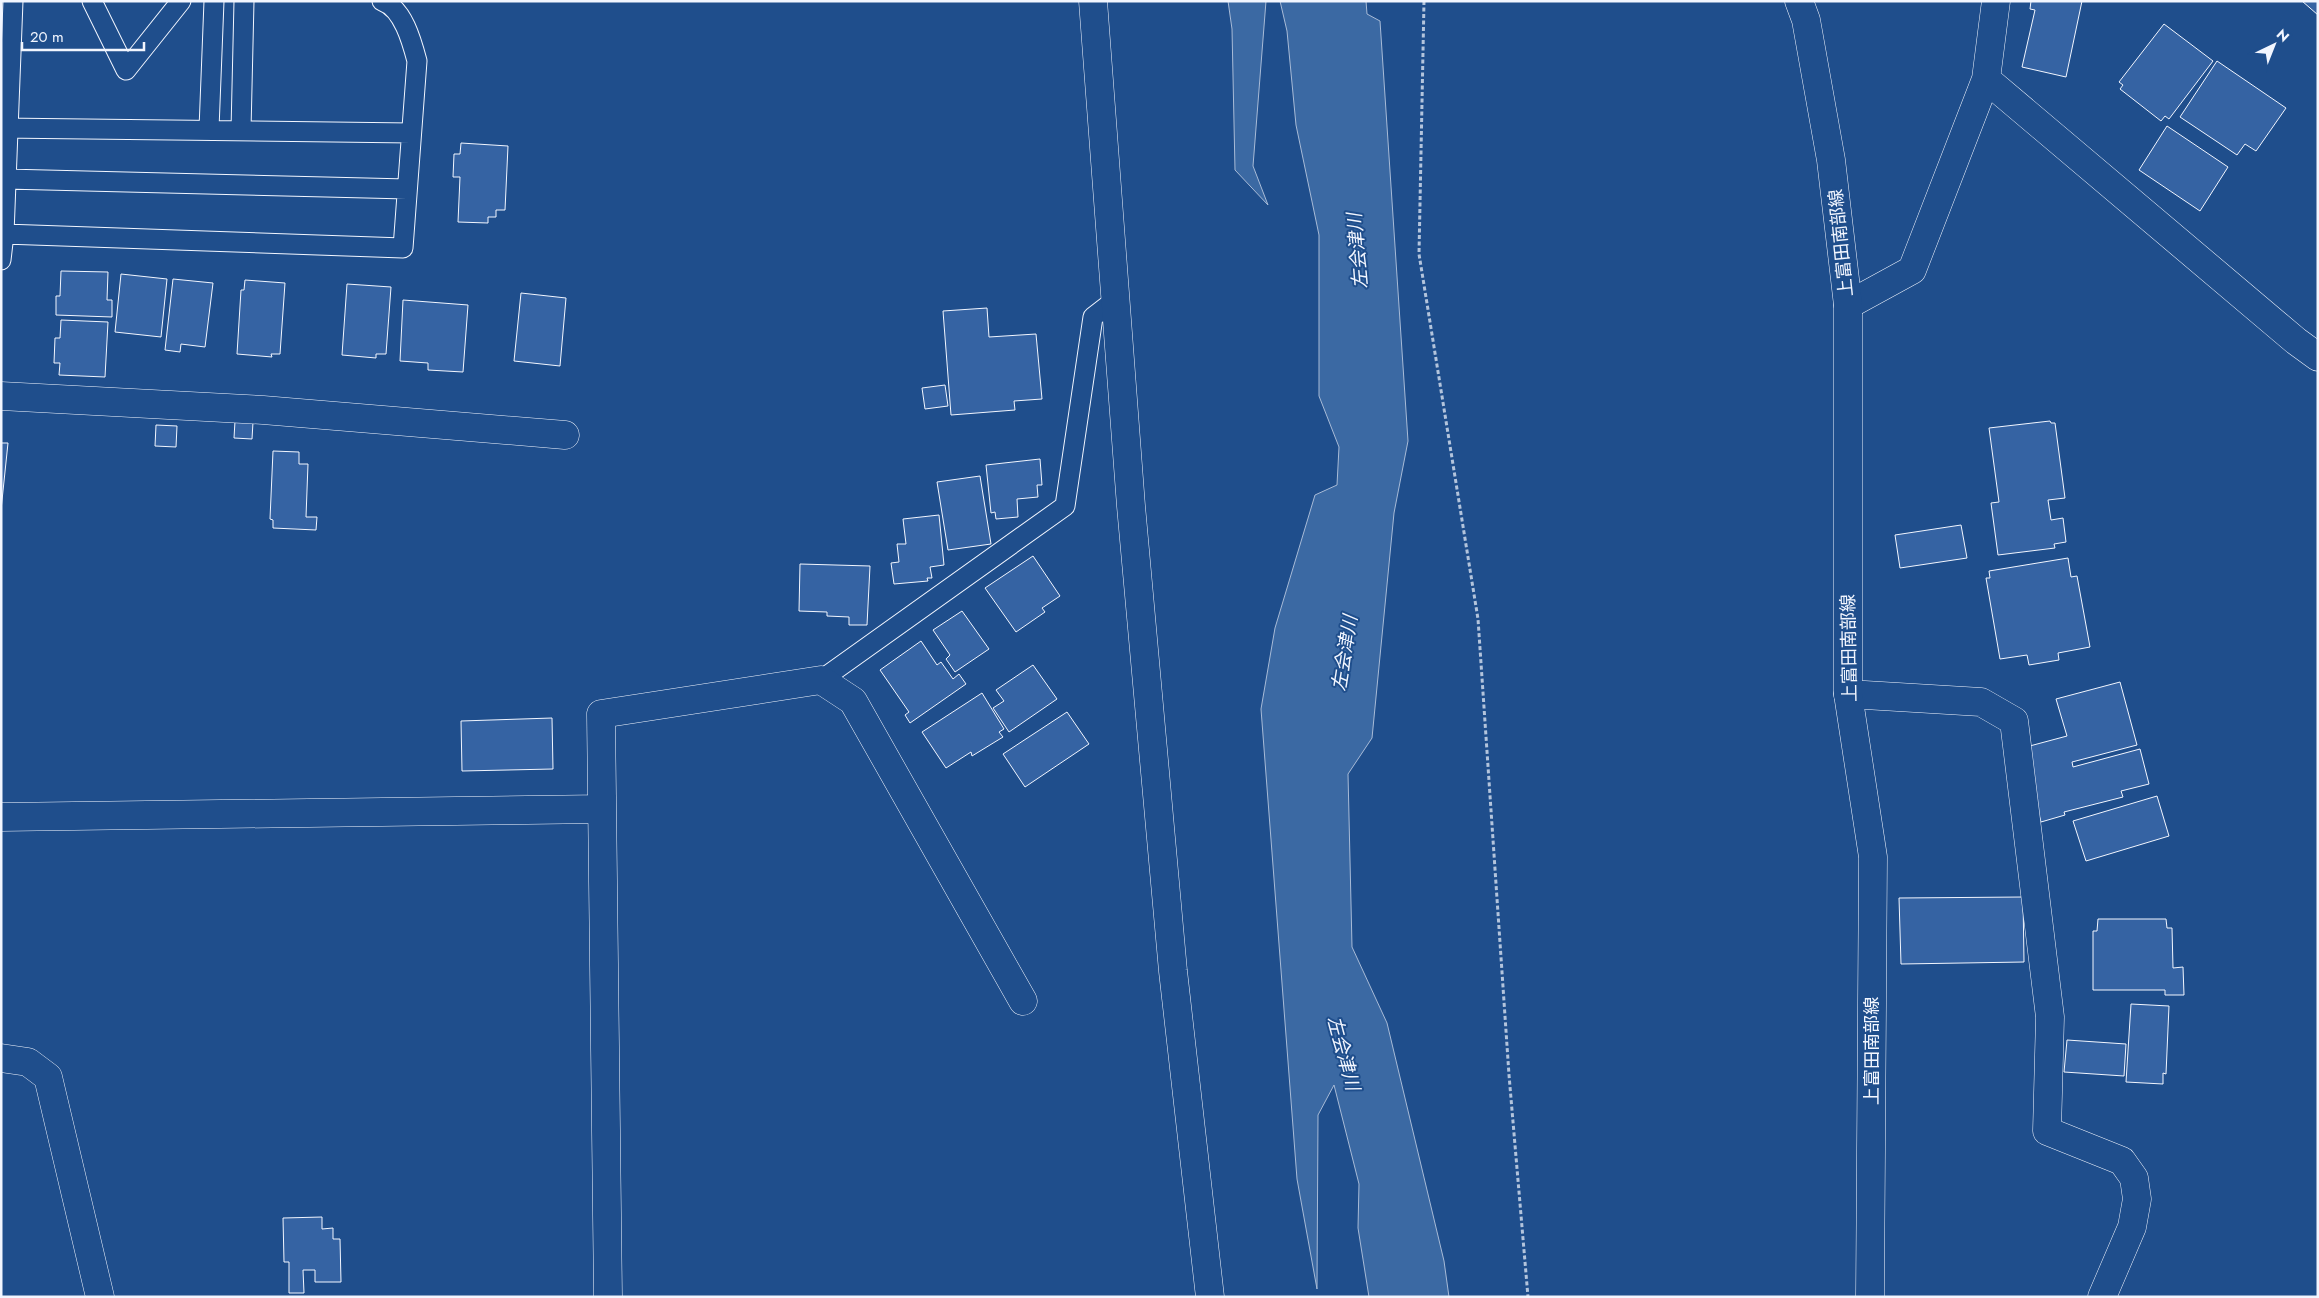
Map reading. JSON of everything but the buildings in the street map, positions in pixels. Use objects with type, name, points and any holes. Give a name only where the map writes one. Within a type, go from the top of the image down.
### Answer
[{"type":"street","points":[[1093,1],[1131,506],[1173,971],[1210,1297]]},
{"type":"street","name":"上富田南部線","points":[[1799,1],[1806,20],[1831,160],[1848,305],[1848,694],[1873,857],[1870,1297]]},
{"type":"street","points":[[1848,305],[1912,270],[1986,79],[1996,1]]},
{"type":"street","points":[[1986,79],[2289,335],[2318,356]]},
{"type":"street","points":[[1,396],[262,410],[565,435]]},
{"type":"street","points":[[608,1297],[601,714],[821,680],[853,701],[1023,1000]]},
{"type":"street","points":[[1848,694],[1981,702],[2014,721],[2050,1017],[2047,1131],[2122,1161],[2134,1178],[2137,1199],[2132,1227],[2102,1297]]},
{"type":"street","points":[[1,817],[602,809]]},
{"type":"street","points":[[1,1058],[28,1062],[48,1077],[100,1297]]},
{"type":"lane","points":[[1,260],[6,179],[4,128],[12,1]]},
{"type":"lane","points":[[92,1],[126,70],[181,1]]},
{"type":"lane","points":[[209,129],[214,1]]},
{"type":"lane","points":[[241,130],[244,1]]},
{"type":"lane","points":[[3,235],[403,248],[417,61],[410,36],[390,4],[382,1]]},
{"type":"lane","points":[[4,128],[209,129],[412,134]]},
{"type":"lane","points":[[6,179],[407,189]]},
{"type":"lane","points":[[821,680],[1065,506],[1093,317],[1115,300]]},
{"type":"path","points":[[1424,1],[1419,254],[1478,619],[1508,1065],[1528,1297]]},
{"type":"water","points":[[1228,1],[1266,1],[1253,166],[1268,205],[1235,170],[1232,29]]},
{"type":"water","name":"左会津川","points":[[1280,1],[1366,1],[1367,14],[1380,21],[1408,441],[1394,513],[1372,738],[1348,774],[1352,947],[1387,1023],[1444,1261],[1449,1297],[1369,1297],[1358,1228],[1359,1184],[1334,1085],[1318,1115],[1317,1289],[1297,1179],[1261,709],[1275,628],[1315,495],[1337,485],[1339,447],[1319,396],[1319,235],[1296,125],[1287,31]]}]
